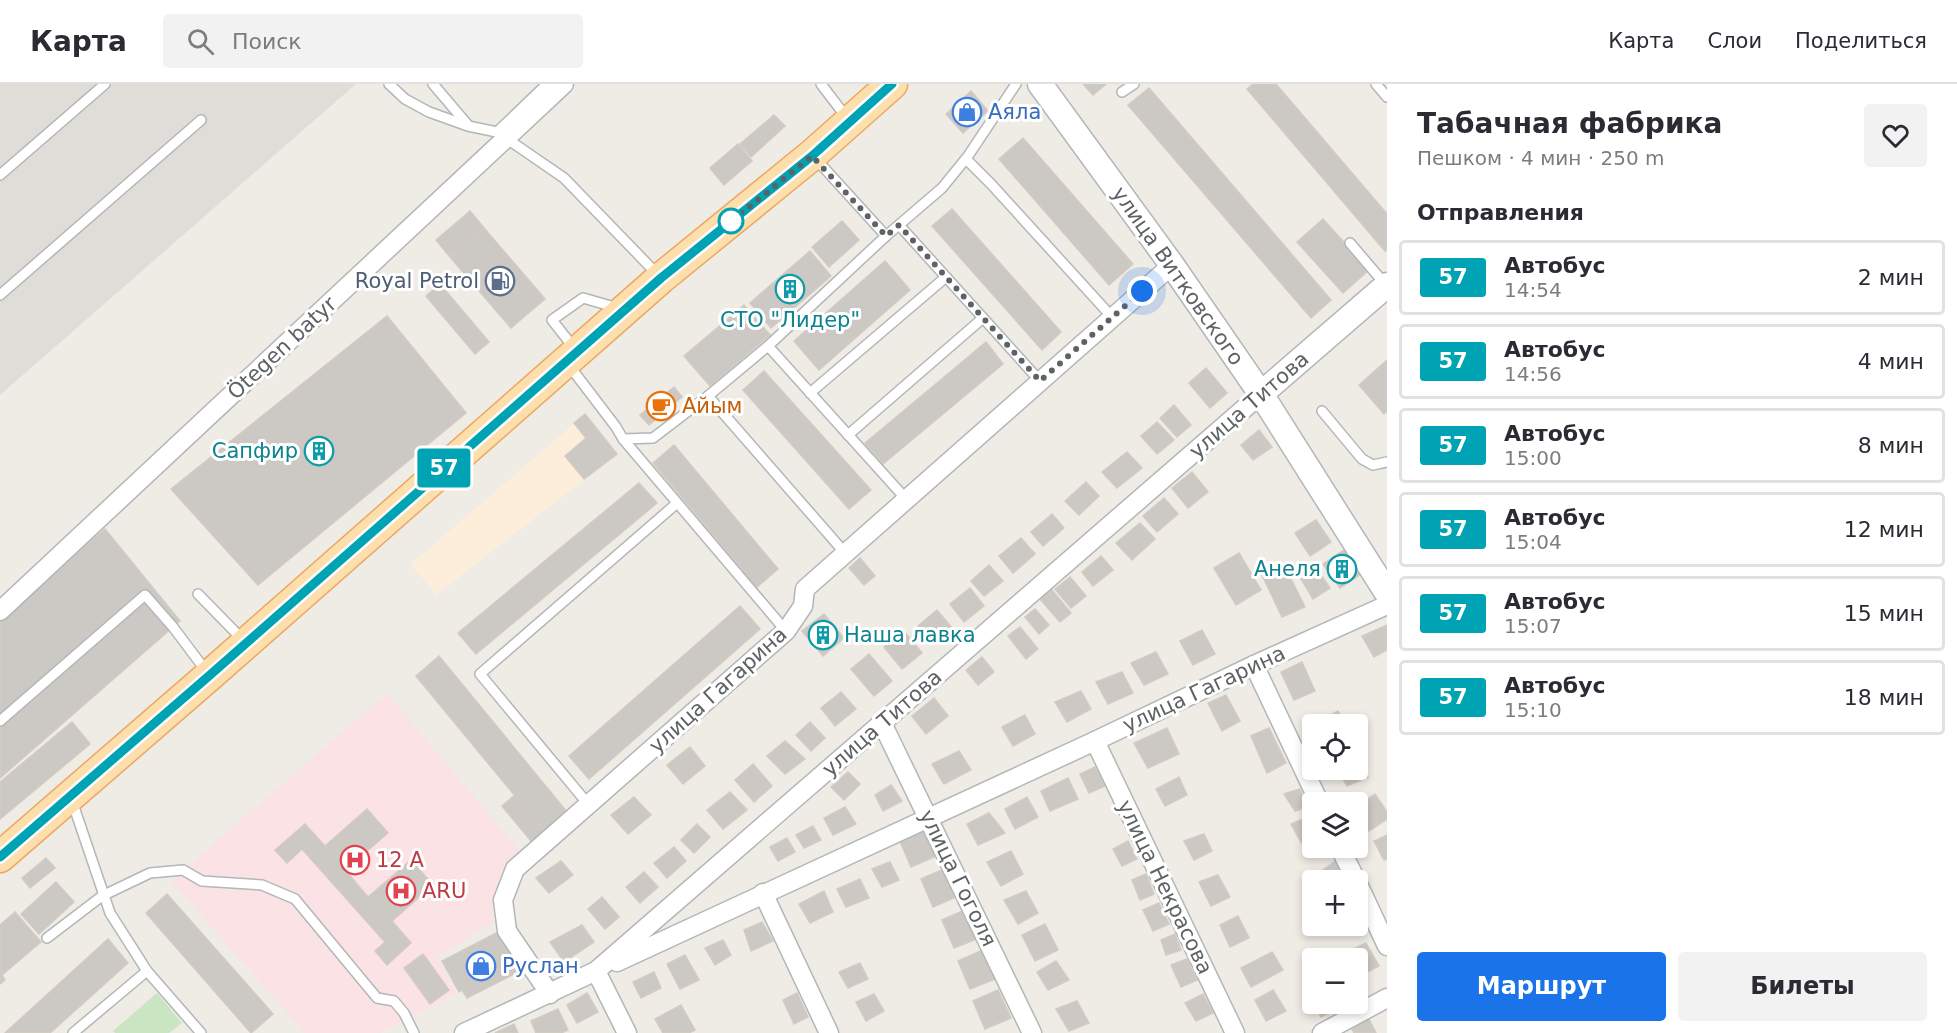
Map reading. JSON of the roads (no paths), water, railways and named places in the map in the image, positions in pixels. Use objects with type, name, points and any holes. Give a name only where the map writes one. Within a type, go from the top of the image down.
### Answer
[{"type":"main road","points":[[0,857],[661,278],[812,156],[892,84]]},
{"type":"street","name":"Ötegen batyr","points":[[0,611],[564,84]]},
{"type":"street","name":"улица Витковского","points":[[1040,84],[1172,265],[1261,394],[1387,593]]},
{"type":"street","name":"улица Гагарина","points":[[550,994],[507,931],[503,900],[515,869],[786,631],[802,606],[805,589],[1172,265]]},
{"type":"street","name":"улица Титова","points":[[464,1033],[596,971],[1387,285]]},
{"type":"street","name":"улица Гагарина","points":[[596,971],[1095,741],[1254,664],[1387,605]]},
{"type":"street","points":[[1254,664],[1314,792]]},
{"type":"street","name":"улица Гоголя","points":[[882,723],[1032,1033]]},
{"type":"street","name":"улица Некрасова","points":[[1095,741],[1235,1033]]},
{"type":"street","points":[[763,893],[829,1033]]},
{"type":"street","points":[[1368,905],[1387,946]]},
{"type":"street","points":[[596,971],[627,1033]]},
{"type":"street","points":[[1322,1033],[1387,998]]},
{"type":"lane","points":[[0,175],[105,84]]},
{"type":"lane","points":[[389,84],[405,99],[429,112],[468,126],[497,132],[564,178],[661,278]]},
{"type":"lane","points":[[433,84],[468,126]]},
{"type":"lane","points":[[497,132],[547,84]]},
{"type":"lane","points":[[820,84],[851,122]]},
{"type":"lane","points":[[623,439],[653,438],[768,346],[886,236],[942,188],[966,159],[1016,84]]},
{"type":"lane","points":[[1122,92],[1134,84]]},
{"type":"lane","points":[[1376,84],[1387,97]]},
{"type":"lane","points":[[0,295],[201,120]]},
{"type":"lane","points":[[812,156],[886,236]]},
{"type":"lane","points":[[966,159],[1112,317]]},
{"type":"lane","points":[[899,225],[1040,381]]},
{"type":"lane","points":[[1350,243],[1387,285]]},
{"type":"lane","points":[[810,393],[946,277]]},
{"type":"lane","points":[[626,310],[583,298],[552,321],[623,439],[786,631]]},
{"type":"lane","points":[[848,435],[983,318]]},
{"type":"lane","points":[[768,346],[906,500]]},
{"type":"lane","points":[[708,396],[845,553]]},
{"type":"lane","points":[[1322,411],[1362,459],[1373,465],[1387,462]]},
{"type":"lane","points":[[588,804],[480,674],[676,504]]},
{"type":"lane","points":[[198,594],[246,643]]},
{"type":"lane","points":[[0,721],[145,595],[210,675]]},
{"type":"lane","points":[[70,796],[102,896],[110,913],[147,971],[201,1033]]},
{"type":"lane","points":[[46,938],[102,896],[150,873],[183,870],[202,881],[262,885],[295,899],[377,998],[394,1000],[404,1013],[414,1033]]},
{"type":"lane","points":[[73,1033],[147,971]]},
{"type":"lane","points":[[186,1033],[194,1025]]},
{"type":"place","name":"Аяла","points":[[967,112]]},
{"type":"place","name":"Royal Petrol","points":[[500,281]]},
{"type":"place","name":"СТО \"Лидер\"","points":[[790,289]]},
{"type":"place","name":"Айым","points":[[661,406]]},
{"type":"place","name":"Сапфир","points":[[319,451]]},
{"type":"place","name":"Анеля","points":[[1342,569]]},
{"type":"place","name":"Наша лавка","points":[[823,635]]},
{"type":"place","name":"12 А","points":[[355,860]]},
{"type":"place","name":"ARU","points":[[401,891]]},
{"type":"place","name":"Руслан","points":[[481,966]]}]
